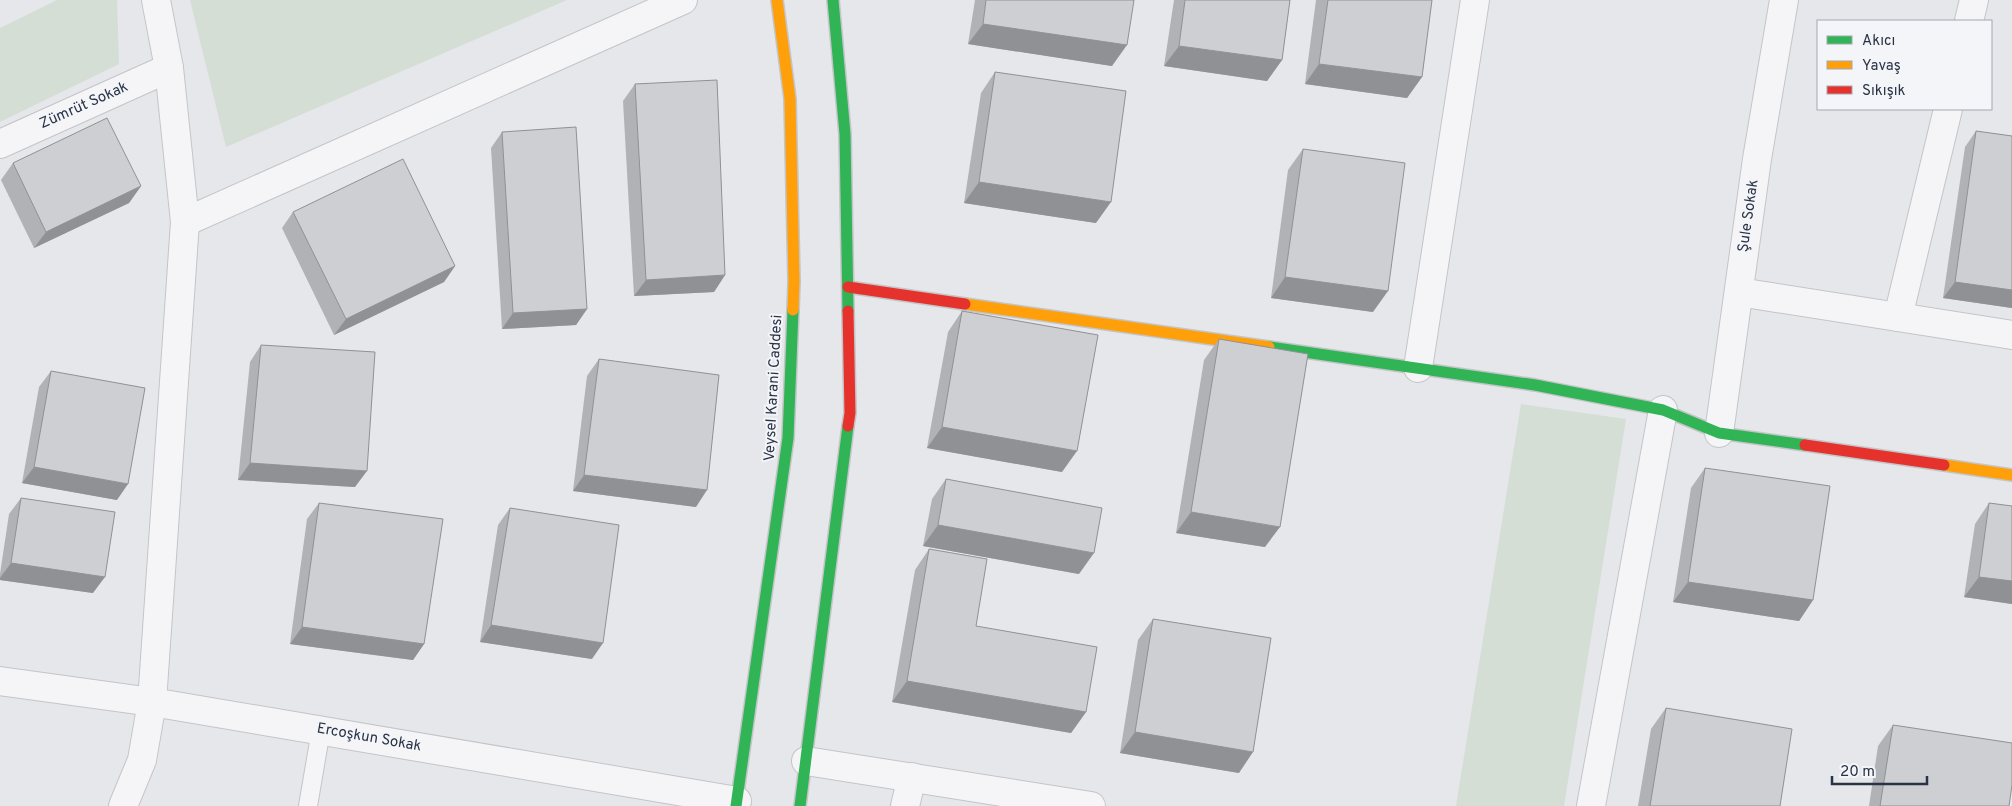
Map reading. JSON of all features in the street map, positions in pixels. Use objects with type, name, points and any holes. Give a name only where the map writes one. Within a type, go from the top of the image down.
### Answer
[{"type":"main road","name":"Veysel Karani Caddesi","points":[[736,803],[788,438],[794,281],[790,99],[777,0]]},
{"type":"main road","points":[[800,806],[850,413],[845,134],[833,0]]},
{"type":"main road","points":[[848,287],[1535,385],[1663,410],[1719,433],[2012,476]]},
{"type":"street","points":[[123,806],[142,760],[152,702],[185,222],[169,68],[156,0]]},
{"type":"street","points":[[185,222],[683,0]]},
{"type":"street","points":[[1418,368],[1475,0]]},
{"type":"street","name":"Şule Sokak","points":[[1719,433],[1757,159],[1784,0]]},
{"type":"street","points":[[1969,20],[1974,0]]},
{"type":"street","name":"Zümrüt Sokak","points":[[0,144],[169,68]]},
{"type":"street","points":[[1898,317],[1948,110]]},
{"type":"street","points":[[1739,292],[2012,335]]},
{"type":"street","points":[[1592,806],[1663,410]]},
{"type":"street","name":"Ercoşkun Sokak","points":[[0,682],[152,702],[736,803]]},
{"type":"street","points":[[806,760],[1091,806]]},
{"type":"street","points":[[905,806],[912,777]]},
{"type":"lane","points":[[308,806],[321,730]]},
{"type":"shaded area","points":[[57,0],[117,0],[119,64],[0,122],[0,28]]},
{"type":"shaded area","points":[[190,0],[567,0],[226,147]]},
{"type":"shaded area","points":[[1521,404],[1626,419],[1564,806],[1456,806]]},
{"type":"building","points":[[986,0],[1134,0],[1127,45],[983,24]]},
{"type":"building","points":[[1185,0],[1290,0],[1282,60],[1179,46]]},
{"type":"building","points":[[1328,0],[1432,0],[1422,77],[1319,64]]},
{"type":"building","points":[[995,72],[1126,91],[1111,202],[979,182]]},
{"type":"building","points":[[717,80],[725,275],[646,280],[635,84]]},
{"type":"building","points":[[107,118],[141,186],[46,232],[13,163]]},
{"type":"building","points":[[576,127],[587,309],[513,313],[502,132]]},
{"type":"building","points":[[1976,131],[2012,136],[2012,290],[1955,282]]},
{"type":"building","points":[[1303,149],[1405,163],[1388,291],[1285,277]]},
{"type":"building","points":[[403,159],[455,266],[346,319],[293,212]]},
{"type":"building","points":[[962,311],[1098,335],[1077,451],[942,427]]},
{"type":"building","points":[[1219,339],[1308,354],[1280,527],[1191,512]]},
{"type":"building","points":[[261,345],[375,352],[367,471],[250,463]]},
{"type":"building","points":[[599,359],[719,375],[707,490],[584,475]]},
{"type":"building","points":[[51,371],[145,388],[128,484],[34,467]]},
{"type":"building","points":[[1705,468],[1830,486],[1813,600],[1688,582]]},
{"type":"building","points":[[946,479],[1102,508],[1094,553],[938,525]]},
{"type":"building","points":[[21,498],[115,512],[105,577],[11,563]]},
{"type":"building","points":[[319,503],[443,519],[424,644],[302,627]]},
{"type":"building","points":[[1989,503],[2012,506],[2012,581],[1979,577]]},
{"type":"building","points":[[510,508],[619,525],[603,643],[491,625]]},
{"type":"building","points":[[929,549],[987,559],[976,626],[1097,647],[1086,712],[907,681]]},
{"type":"building","points":[[1153,619],[1271,638],[1253,752],[1135,732]]},
{"type":"building","points":[[1666,708],[1792,729],[1780,806],[1650,806]]},
{"type":"building","points":[[1893,725],[2012,743],[2012,785],[2009,806],[1880,806]]},
{"type":"traffic: fast","points":[[833,0],[845,134],[848,311]]},
{"type":"traffic: fast","points":[[736,806],[788,438],[793,310]]},
{"type":"traffic: fast","points":[[1269,347],[1535,385],[1663,410],[1719,433],[1805,445]]},
{"type":"traffic: fast","points":[[800,806],[848,426]]},
{"type":"traffic: slow","points":[[777,0],[790,99],[793,310]]},
{"type":"traffic: slow","points":[[965,304],[1269,347]]},
{"type":"traffic: slow","points":[[1944,465],[2012,475]]},
{"type":"traffic: jam","points":[[848,287],[965,304]]},
{"type":"traffic: jam","points":[[848,311],[850,413],[848,426]]},
{"type":"traffic: jam","points":[[1805,445],[1944,465]]}]
